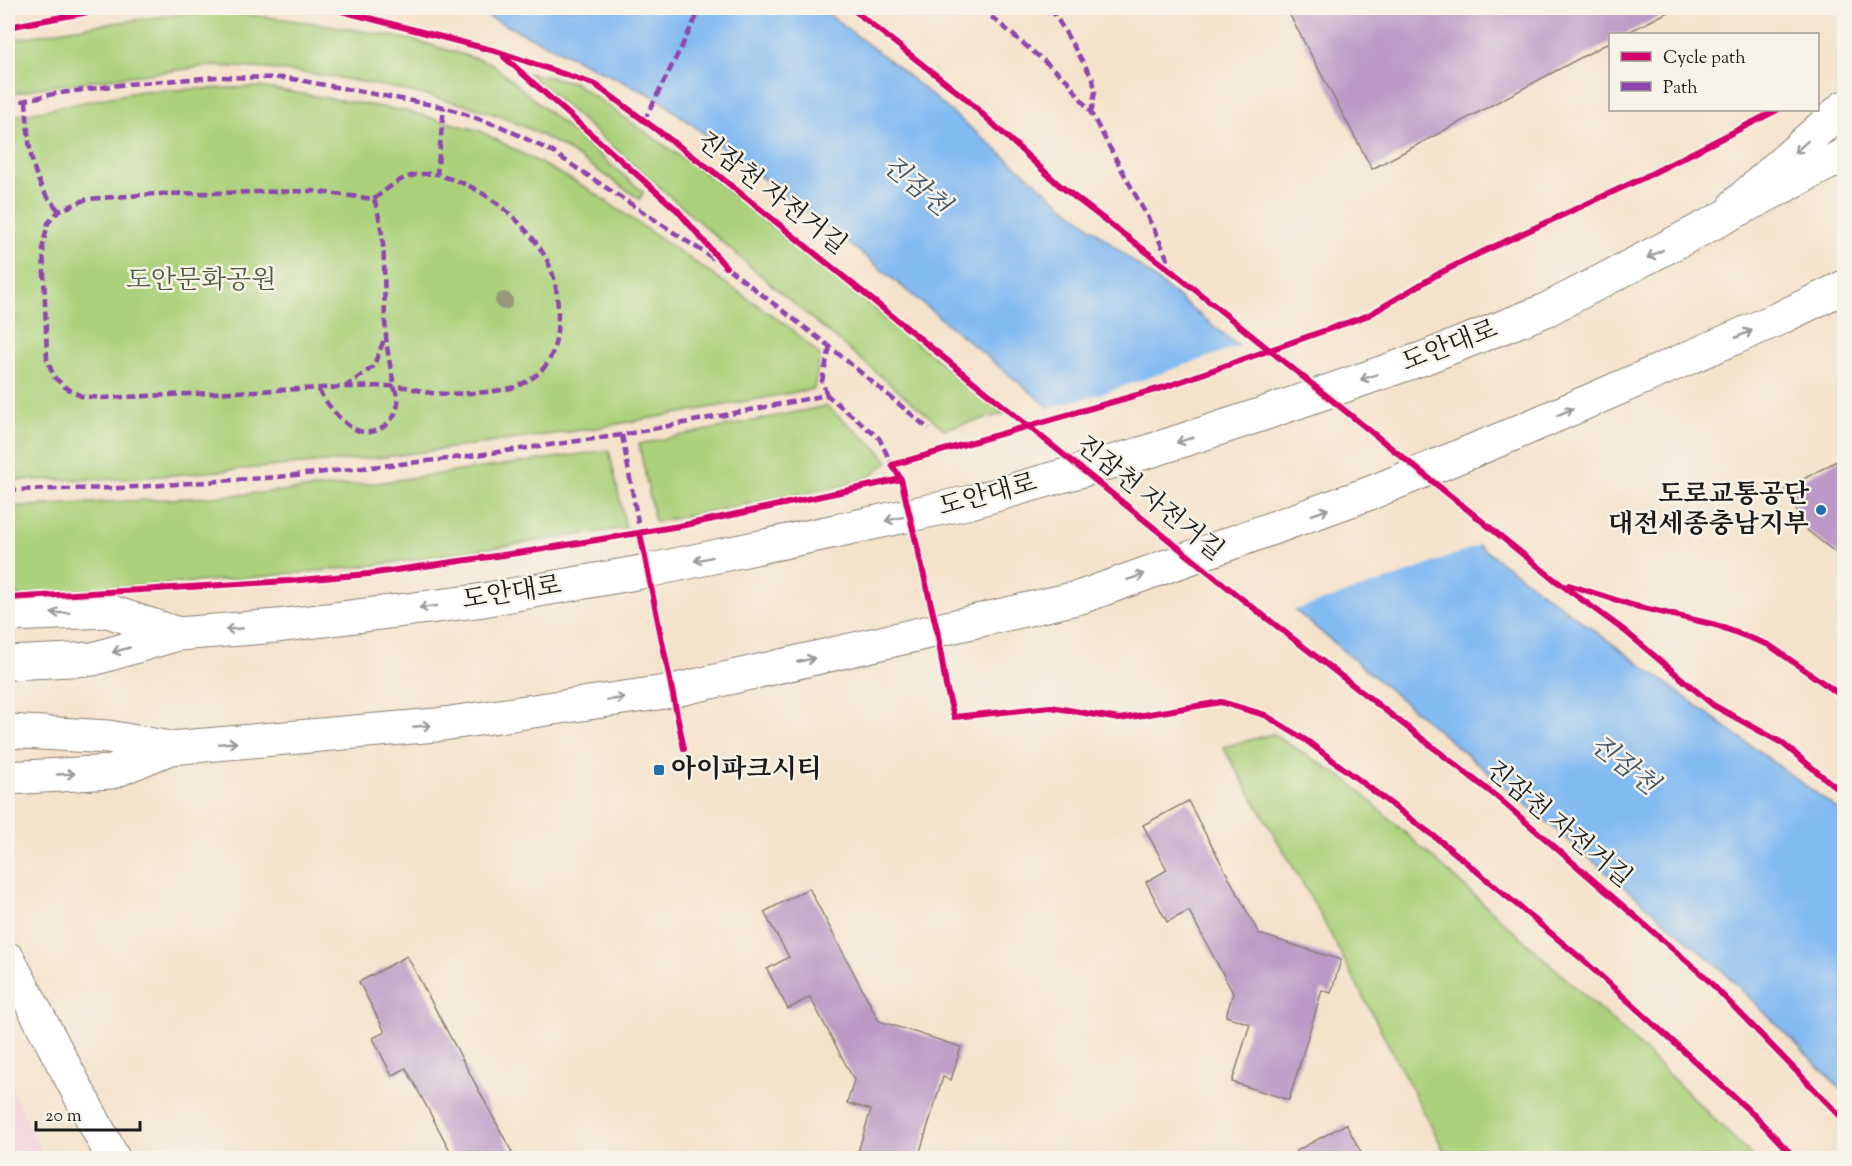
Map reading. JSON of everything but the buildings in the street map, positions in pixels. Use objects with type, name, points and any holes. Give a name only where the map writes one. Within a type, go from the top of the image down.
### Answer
[{"type":"main road","points":[[1707,228],[1845,107]]},
{"type":"main road","name":"도안대로","points":[[8,663],[93,659],[177,634],[277,626],[477,601],[647,571],[971,502],[1260,416],[1425,358],[1546,310],[1845,155]]},
{"type":"main road","points":[[8,731],[108,737],[170,748],[436,725],[660,693],[1081,597],[1363,496],[1511,435],[1778,319],[1845,287]]},
{"type":"main road","points":[[1778,319],[1845,306]]},
{"type":"main road","points":[[8,615],[108,611],[177,634]]},
{"type":"main road","points":[[8,778],[112,772],[170,748]]},
{"type":"main road","points":[[10,970],[113,1158]]},
{"type":"shaded area","points":[[8,1082],[45,1158],[8,1158]]},
{"type":"green space","points":[[211,10],[321,24],[414,40],[491,63],[643,192],[640,199],[564,148],[505,118],[451,101],[347,79],[292,71],[209,66],[45,87],[8,95],[8,41],[69,29]]},
{"type":"green space","points":[[528,73],[573,82],[720,184],[1004,414],[944,429],[774,287]]},
{"type":"green space","name":"도안문화공원","points":[[260,87],[406,111],[480,131],[585,187],[788,326],[820,355],[814,389],[590,429],[385,457],[126,479],[8,480],[8,117],[141,91]]},
{"type":"green space","points":[[826,406],[878,449],[888,462],[870,477],[837,487],[655,522],[639,444]]},
{"type":"green space","points":[[609,450],[626,528],[376,565],[249,578],[8,596],[8,507],[212,497],[376,483]]},
{"type":"green space","points":[[1273,734],[1347,780],[1626,1033],[1754,1158],[1448,1158],[1314,903],[1223,747]]},
{"type":"water","name":"진잠천","points":[[450,8],[820,8],[894,64],[1482,548],[1844,814],[1844,1092],[1718,966],[1283,600],[860,252],[657,98],[485,15]]},
{"type":"pier","points":[[1243,345],[1482,544],[1399,576],[1292,611],[1045,409],[1107,392]]},
{"type":"marked path","points":[[644,121],[701,8]]},
{"type":"marked path","points":[[981,8],[1068,81],[1091,113],[1155,231],[1171,267]]},
{"type":"marked path","points":[[1051,8],[1093,79],[1095,92],[1091,113]]},
{"type":"marked path","points":[[8,104],[53,94],[127,84],[216,77],[287,78],[444,107],[502,127],[551,151],[726,267],[830,347],[929,429]]},
{"type":"marked path","points":[[26,100],[29,145],[37,178],[59,211]]},
{"type":"marked path","points":[[345,387],[397,386],[439,394],[499,390],[517,386],[535,376],[546,364],[553,350],[558,324],[557,293],[552,272],[538,246],[529,233],[493,200],[467,185],[437,174],[444,107]]},
{"type":"marked path","points":[[374,199],[389,187],[410,176],[437,174]]},
{"type":"marked path","points":[[318,390],[338,416],[355,429],[364,432],[385,426],[397,410],[398,399],[389,360],[385,318],[382,232],[374,199],[312,191],[155,194],[87,199],[59,211],[48,223],[43,245],[47,359],[54,377],[65,387],[81,396],[102,398],[345,387],[373,367],[386,335]]},
{"type":"marked path","points":[[827,395],[822,381],[830,347]]},
{"type":"marked path","points":[[8,490],[120,488],[277,477],[447,459],[622,435],[827,395],[879,438],[892,465]]},
{"type":"marked path","points":[[622,435],[640,533]]},
{"type":"cycle path","points":[[8,27],[110,8]]},
{"type":"cycle path","name":"진잠천 자전거길","points":[[330,8],[499,52],[596,85],[718,175],[1237,595],[1497,797],[1704,976],[1844,1120]]},
{"type":"cycle path","points":[[851,8],[965,98],[1058,184],[1174,273],[1555,580],[1625,631],[1713,705],[1782,743],[1844,794]]},
{"type":"cycle path","points":[[504,57],[678,211],[726,267]]},
{"type":"cycle path","points":[[1775,111],[1643,178],[1440,273],[1369,315],[1165,387],[892,465],[901,479],[937,630],[946,686],[954,717],[1051,707],[1119,719],[1221,702],[1265,715],[1307,741],[1443,843],[1583,960],[1754,1115],[1795,1158]]},
{"type":"cycle path","points":[[8,598],[368,574],[531,551],[685,525],[901,479]]},
{"type":"cycle path","points":[[640,533],[684,749]]},
{"type":"cycle path","points":[[1569,585],[1635,606],[1716,625],[1769,645],[1844,700]]},
{"type":"place","name":"도로교통공단 대전세종충남지부","points":[[1821,510]]},
{"type":"place","name":"아이파크시티","points":[[659,770]]}]
